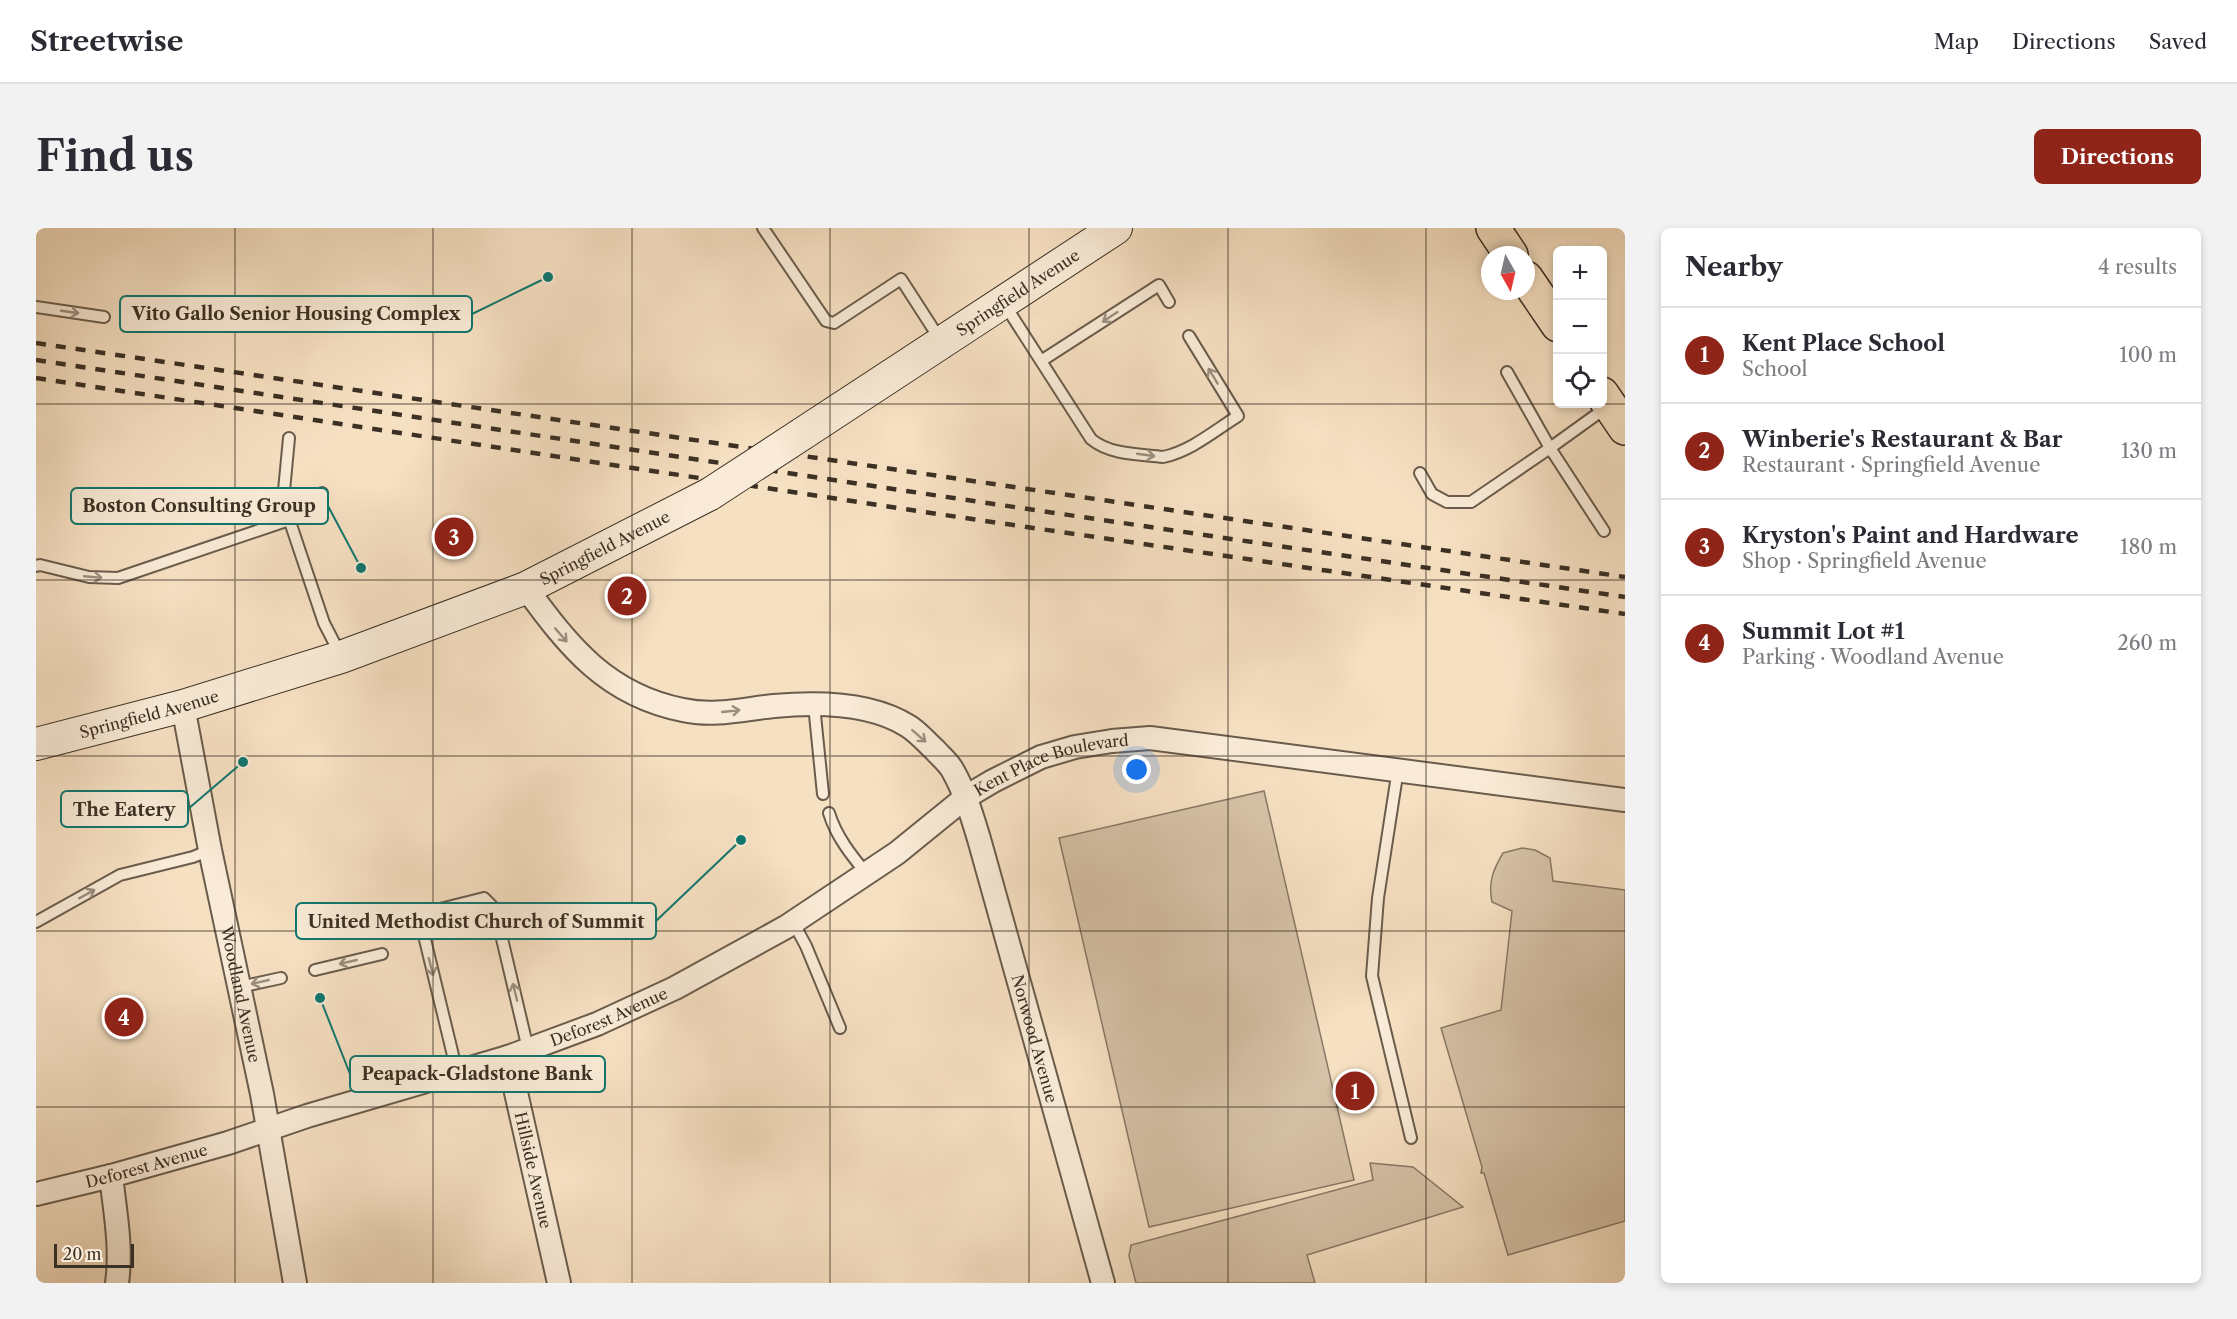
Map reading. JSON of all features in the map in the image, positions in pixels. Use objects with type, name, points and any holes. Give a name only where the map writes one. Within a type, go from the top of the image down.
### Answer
[{"type":"main road","name":"Springfield Avenue","points":[[36,744],[183,706],[341,657],[526,588],[710,494],[1116,228]]},
{"type":"main road","points":[[1493,228],[1505,246]]},
{"type":"main road","points":[[1535,292],[1553,319]]},
{"type":"street","name":"Kent Place Boulevard","points":[[526,588],[558,632],[604,677],[656,703],[685,711],[716,713],[775,706],[814,705],[861,709],[883,715],[908,726],[950,766],[966,796],[1041,757],[1075,747],[1150,738],[1625,800]]},
{"type":"street","name":"Woodland Avenue","points":[[183,706],[210,850],[269,1130],[295,1283]]},
{"type":"street","name":"Deforest Avenue","points":[[36,1194],[111,1176],[269,1130],[307,1116],[518,1053],[597,1024],[675,988],[794,922],[897,853],[966,796]]},
{"type":"street","name":"Norwood Avenue","points":[[966,796],[1102,1283]]},
{"type":"street","name":"Hillside Avenue","points":[[518,1053],[559,1283]]},
{"type":"street","points":[[111,1176],[118,1245],[117,1283]]},
{"type":"lane","points":[[764,228],[826,321],[834,323],[901,279],[942,342]]},
{"type":"lane","points":[[1041,361],[1159,285],[1169,302]]},
{"type":"lane","points":[[1003,302],[1091,439],[1100,447],[1110,450],[1163,457],[1185,450],[1238,416],[1189,336]]},
{"type":"lane","points":[[36,308],[104,317]]},
{"type":"lane","points":[[1507,372],[1550,448],[1604,531]]},
{"type":"lane","points":[[1420,473],[1432,494],[1447,502],[1471,502],[1612,409]]},
{"type":"lane","points":[[290,438],[283,501],[324,623],[341,657]]},
{"type":"lane","points":[[286,506],[322,493]]},
{"type":"lane","points":[[36,566],[89,577],[118,578],[290,520]]},
{"type":"lane","points":[[814,705],[823,794]]},
{"type":"lane","points":[[1398,769],[1378,898],[1372,976],[1411,1138]]},
{"type":"lane","points":[[829,813],[833,825],[851,855],[866,873]]},
{"type":"lane","points":[[36,922],[120,875],[193,857],[210,850]]},
{"type":"lane","points":[[457,1072],[421,923],[432,911],[484,898],[495,909],[518,1053]]},
{"type":"lane","points":[[794,922],[840,1028]]},
{"type":"lane","points":[[315,970],[382,954]]},
{"type":"lane","points":[[240,987],[281,978]]},
{"type":"shaded area","points":[[1264,791],[1354,1180],[1149,1227],[1059,838]]},
{"type":"shaded area","points":[[1522,848],[1535,850],[1550,858],[1553,881],[1625,890],[1625,1221],[1508,1255],[1484,1173],[1481,1173],[1482,1167],[1441,1028],[1501,1010],[1512,911],[1492,902],[1491,882],[1503,853]]},
{"type":"shaded area","points":[[1370,1163],[1413,1167],[1463,1207],[1307,1255],[1315,1283],[1136,1283],[1129,1256],[1131,1245],[1373,1180]]},
{"type":"railway","points":[[36,343],[1625,577]]},
{"type":"railway","points":[[36,360],[1625,597]]},
{"type":"railway","points":[[36,378],[958,517],[1625,614]]},
{"type":"place","name":"Vito Gallo Senior Housing Complex","points":[[548,277]]},
{"type":"place","name":"Kryston's Paint and Hardware","points":[[454,537]]},
{"type":"place","name":"Boston Consulting Group","points":[[361,568]]},
{"type":"place","name":"Winberie's Restaurant & Bar","points":[[627,596]]},
{"type":"place","name":"The Eatery","points":[[243,762]]},
{"type":"place","name":"United Methodist Church of Summit","points":[[741,840]]},
{"type":"place","name":"Peapack-Gladstone Bank","points":[[320,998]]},
{"type":"place","name":"Summit Lot #1","points":[[124,1017]]},
{"type":"place","name":"Kent Place School","points":[[1355,1091]]}]
